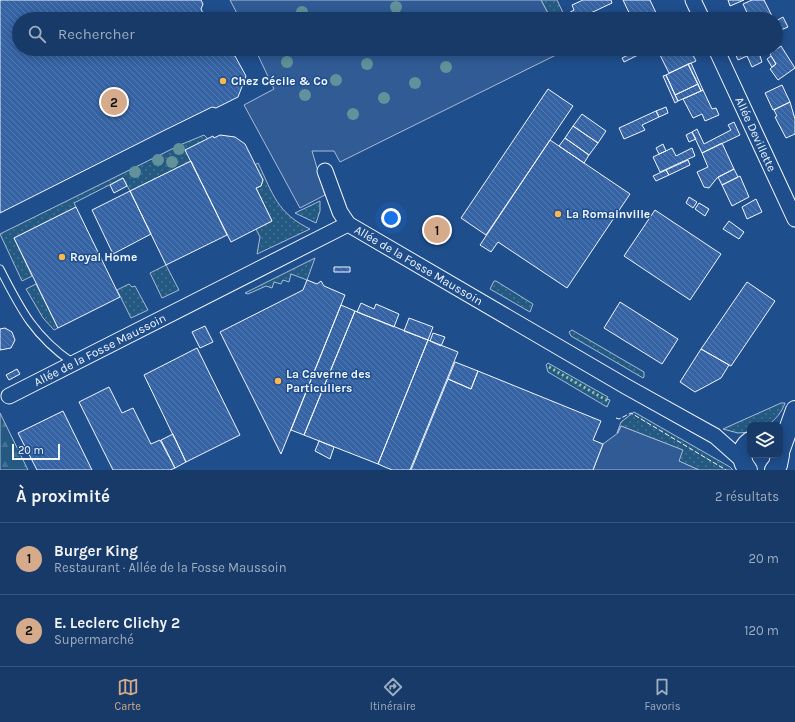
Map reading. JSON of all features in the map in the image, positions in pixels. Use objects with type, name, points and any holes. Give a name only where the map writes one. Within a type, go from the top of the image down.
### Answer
[{"type":"street","points":[[693,0],[699,12]]},
{"type":"street","name":"Allée Devillette","points":[[719,56],[795,219]]},
{"type":"street","points":[[325,171],[340,212],[348,224]]},
{"type":"street","name":"Allée de la Fosse Maussoin","points":[[9,396],[348,224],[627,387],[715,436],[745,465]]},
{"type":"street","points":[[783,443],[795,411]]},
{"type":"street","name":"Allée de la Fosse Maussoin","points":[[715,436],[747,441]]},
{"type":"street","points":[[745,465],[743,450],[747,444]]},
{"type":"street","points":[[774,470],[778,465],[779,458]]},
{"type":"lane","points":[[0,269],[21,310],[36,331],[55,351],[73,363]]},
{"type":"green space","points":[[541,0],[557,0],[563,12],[547,12]]},
{"type":"green space","points":[[204,135],[208,139],[186,150],[191,161],[130,191],[123,178],[74,203],[76,207],[14,238],[32,276],[22,281],[0,234],[180,145]]},
{"type":"green space","points":[[258,163],[277,202],[290,216],[310,229],[257,254],[260,237],[256,229],[272,221],[256,188],[261,186],[263,180],[255,165]]},
{"type":"green space","points":[[320,201],[320,211],[316,223],[295,213]]},
{"type":"green space","points":[[315,258],[307,280],[291,274],[289,282],[283,280],[281,284],[274,282],[272,288],[266,286],[248,294],[245,293]]},
{"type":"green space","points":[[166,265],[179,290],[162,298],[150,273]]},
{"type":"green space","points":[[494,281],[533,304],[530,312],[490,289]]},
{"type":"green space","points":[[36,284],[58,328],[54,330],[43,318],[26,289]]},
{"type":"green space","points":[[129,284],[132,287],[135,286],[148,310],[131,318],[117,290]]},
{"type":"green space","points":[[572,330],[644,372],[644,377],[643,378],[571,336],[569,332]]},
{"type":"green space","points":[[548,363],[608,397],[607,399],[610,400],[607,407],[548,372],[546,365]]},
{"type":"green space","points":[[781,403],[785,403],[782,410],[771,422],[747,422],[747,432],[738,433],[723,429]]},
{"type":"green space","points":[[634,412],[733,470],[699,470],[678,461],[682,450],[621,426],[617,433],[621,422]]},
{"type":"green space","points":[[0,413],[28,470],[0,470]]},
{"type":"shaded area","points":[[230,0],[541,0],[547,12],[236,12]]},
{"type":"shaded area","points":[[258,56],[554,56],[340,162],[334,151],[312,151],[325,195],[300,208],[244,105],[274,89]]},
{"type":"shaded area","points":[[621,426],[683,450],[679,461],[699,470],[593,470],[603,444],[618,433]]},
{"type":"building","points":[[0,0],[201,0],[203,4],[201,9],[202,12],[12,12],[12,56],[235,56],[246,76],[238,97],[216,108],[212,107],[0,213]]},
{"type":"building","points":[[583,0],[611,0],[612,3],[593,12],[570,12],[574,10],[572,5]]},
{"type":"building","points":[[623,0],[650,0],[656,12],[629,12]]},
{"type":"building","points":[[728,0],[744,0],[730,6]]},
{"type":"building","points":[[752,0],[764,0],[770,12],[747,12],[743,4]]},
{"type":"building","points":[[783,17],[788,27],[783,29]]},
{"type":"building","points":[[783,49],[795,68],[778,80],[770,69],[776,64],[771,56],[783,56]]},
{"type":"building","points":[[626,56],[636,56],[624,62],[622,58]]},
{"type":"building","points":[[660,56],[694,56],[696,61],[669,73]]},
{"type":"building","points":[[736,56],[747,56],[738,60]]},
{"type":"building","points":[[747,56],[760,56],[762,62],[752,67]]},
{"type":"building","points":[[771,56],[776,64],[772,67],[767,59]]},
{"type":"building","points":[[691,63],[703,90],[701,91],[688,64]]},
{"type":"building","points":[[688,64],[698,84],[675,95],[666,75]]},
{"type":"building","points":[[666,75],[678,101],[675,103],[663,76]]},
{"type":"building","points":[[698,84],[701,91],[678,101],[675,95]]},
{"type":"building","points":[[782,85],[790,102],[773,110],[765,93]]},
{"type":"building","points":[[548,89],[573,106],[486,235],[461,218]]},
{"type":"building","points":[[703,90],[712,109],[716,108],[719,115],[705,121],[702,114],[693,118],[683,99]]},
{"type":"building","points":[[790,102],[795,119],[795,134],[786,138],[775,117],[777,116],[774,110]]},
{"type":"building","points":[[666,107],[668,113],[659,117],[656,111]]},
{"type":"building","points":[[656,111],[659,117],[642,125],[645,130],[624,139],[619,128]]},
{"type":"building","points":[[582,114],[606,131],[598,143],[573,126]]},
{"type":"building","points":[[734,122],[740,135],[702,153],[692,132],[697,129],[704,144],[731,130],[728,125]]},
{"type":"building","points":[[573,126],[598,143],[589,155],[565,138]]},
{"type":"building","points":[[692,132],[696,139],[689,142],[686,135]]},
{"type":"building","points":[[220,135],[235,137],[245,144],[263,180],[261,186],[256,188],[272,221],[231,242],[185,150],[213,136],[214,138]]},
{"type":"building","points":[[565,138],[589,155],[584,163],[559,146]]},
{"type":"building","name":"La Romainville","points":[[550,140],[630,194],[567,288],[498,242],[491,252],[480,245]]},
{"type":"building","points":[[722,143],[734,169],[717,178],[709,188],[704,187],[697,172],[708,167],[702,153]]},
{"type":"building","points":[[663,144],[666,151],[659,154],[656,148]]},
{"type":"building","points":[[672,148],[676,156],[692,148],[695,156],[660,172],[653,157]]},
{"type":"building","points":[[688,160],[690,165],[669,175],[666,170]]},
{"type":"building","points":[[191,161],[227,235],[166,265],[130,191]]},
{"type":"building","points":[[734,169],[738,177],[722,185],[718,177]]},
{"type":"building","points":[[666,170],[669,175],[656,181],[653,176]]},
{"type":"building","points":[[740,176],[749,197],[732,206],[722,185]]},
{"type":"building","points":[[123,178],[127,186],[114,193],[110,185]]},
{"type":"building","points":[[130,191],[151,234],[113,254],[92,210]]},
{"type":"building","points":[[689,197],[697,202],[693,208],[686,203]]},
{"type":"building","points":[[756,199],[762,212],[747,219],[742,207]]},
{"type":"building","points":[[699,203],[709,209],[705,216],[695,209]]},
{"type":"building","name":"Royal Home","points":[[76,207],[120,297],[58,328],[14,238]]},
{"type":"building","points":[[655,210],[721,254],[690,300],[624,256]]},
{"type":"building","points":[[729,221],[744,232],[739,239],[723,229]]},
{"type":"building","points":[[334,267],[350,267],[350,272],[334,272]]},
{"type":"building","name":"La Caverne des Particuliers","points":[[307,280],[317,284],[321,281],[324,286],[345,295],[281,454],[220,332],[303,290]]},
{"type":"building","points":[[747,282],[775,301],[731,366],[701,349]]},
{"type":"building","points":[[620,302],[678,339],[662,364],[604,328]]},
{"type":"building","points":[[361,303],[374,309],[376,304],[399,314],[394,327],[357,312]]},
{"type":"building","points":[[341,305],[355,311],[304,435],[291,430]]},
{"type":"building","points":[[355,311],[428,340],[378,464],[304,435]]},
{"type":"building","points":[[409,318],[433,327],[428,340],[404,331]]},
{"type":"building","points":[[205,326],[213,342],[200,348],[192,332]]},
{"type":"building","points":[[5,328],[12,332],[15,340],[11,348],[0,350],[0,329]]},
{"type":"building","points":[[433,333],[445,337],[441,346],[430,341]]},
{"type":"building","points":[[428,340],[458,352],[410,470],[392,470],[378,464]]},
{"type":"building","points":[[197,348],[240,435],[186,462],[144,375]]},
{"type":"building","points":[[701,349],[729,365],[721,378],[695,392],[680,382]]},
{"type":"building","points":[[455,362],[478,371],[471,389],[448,379]]},
{"type":"building","points":[[17,369],[20,374],[9,380],[6,375]]},
{"type":"building","points":[[478,371],[601,421],[593,440],[603,444],[593,470],[411,470],[448,379],[471,389]]},
{"type":"building","points":[[109,387],[122,413],[133,408],[151,444],[160,440],[175,468],[170,470],[113,470],[79,402]]},
{"type":"building","points":[[63,411],[92,470],[37,470],[18,433]]},
{"type":"building","points":[[173,434],[186,462],[175,468],[161,440]]},
{"type":"building","points":[[319,441],[334,447],[330,459],[315,451]]},
{"type":"hedge","points":[[549,367],[608,401]]},
{"type":"fence","points":[[616,418],[619,419],[631,413],[726,470]]},
{"type":"place","name":"Chez Cécile & Co","points":[[223,81]]},
{"type":"place","name":"E. Leclerc Clichy 2","points":[[114,102]]},
{"type":"place","name":"La Romainville","points":[[558,214]]},
{"type":"place","name":"Burger King","points":[[437,230]]},
{"type":"place","name":"Royal Home","points":[[62,257]]},
{"type":"place","name":"La Caverne des Particuliers","points":[[278,381]]}]
